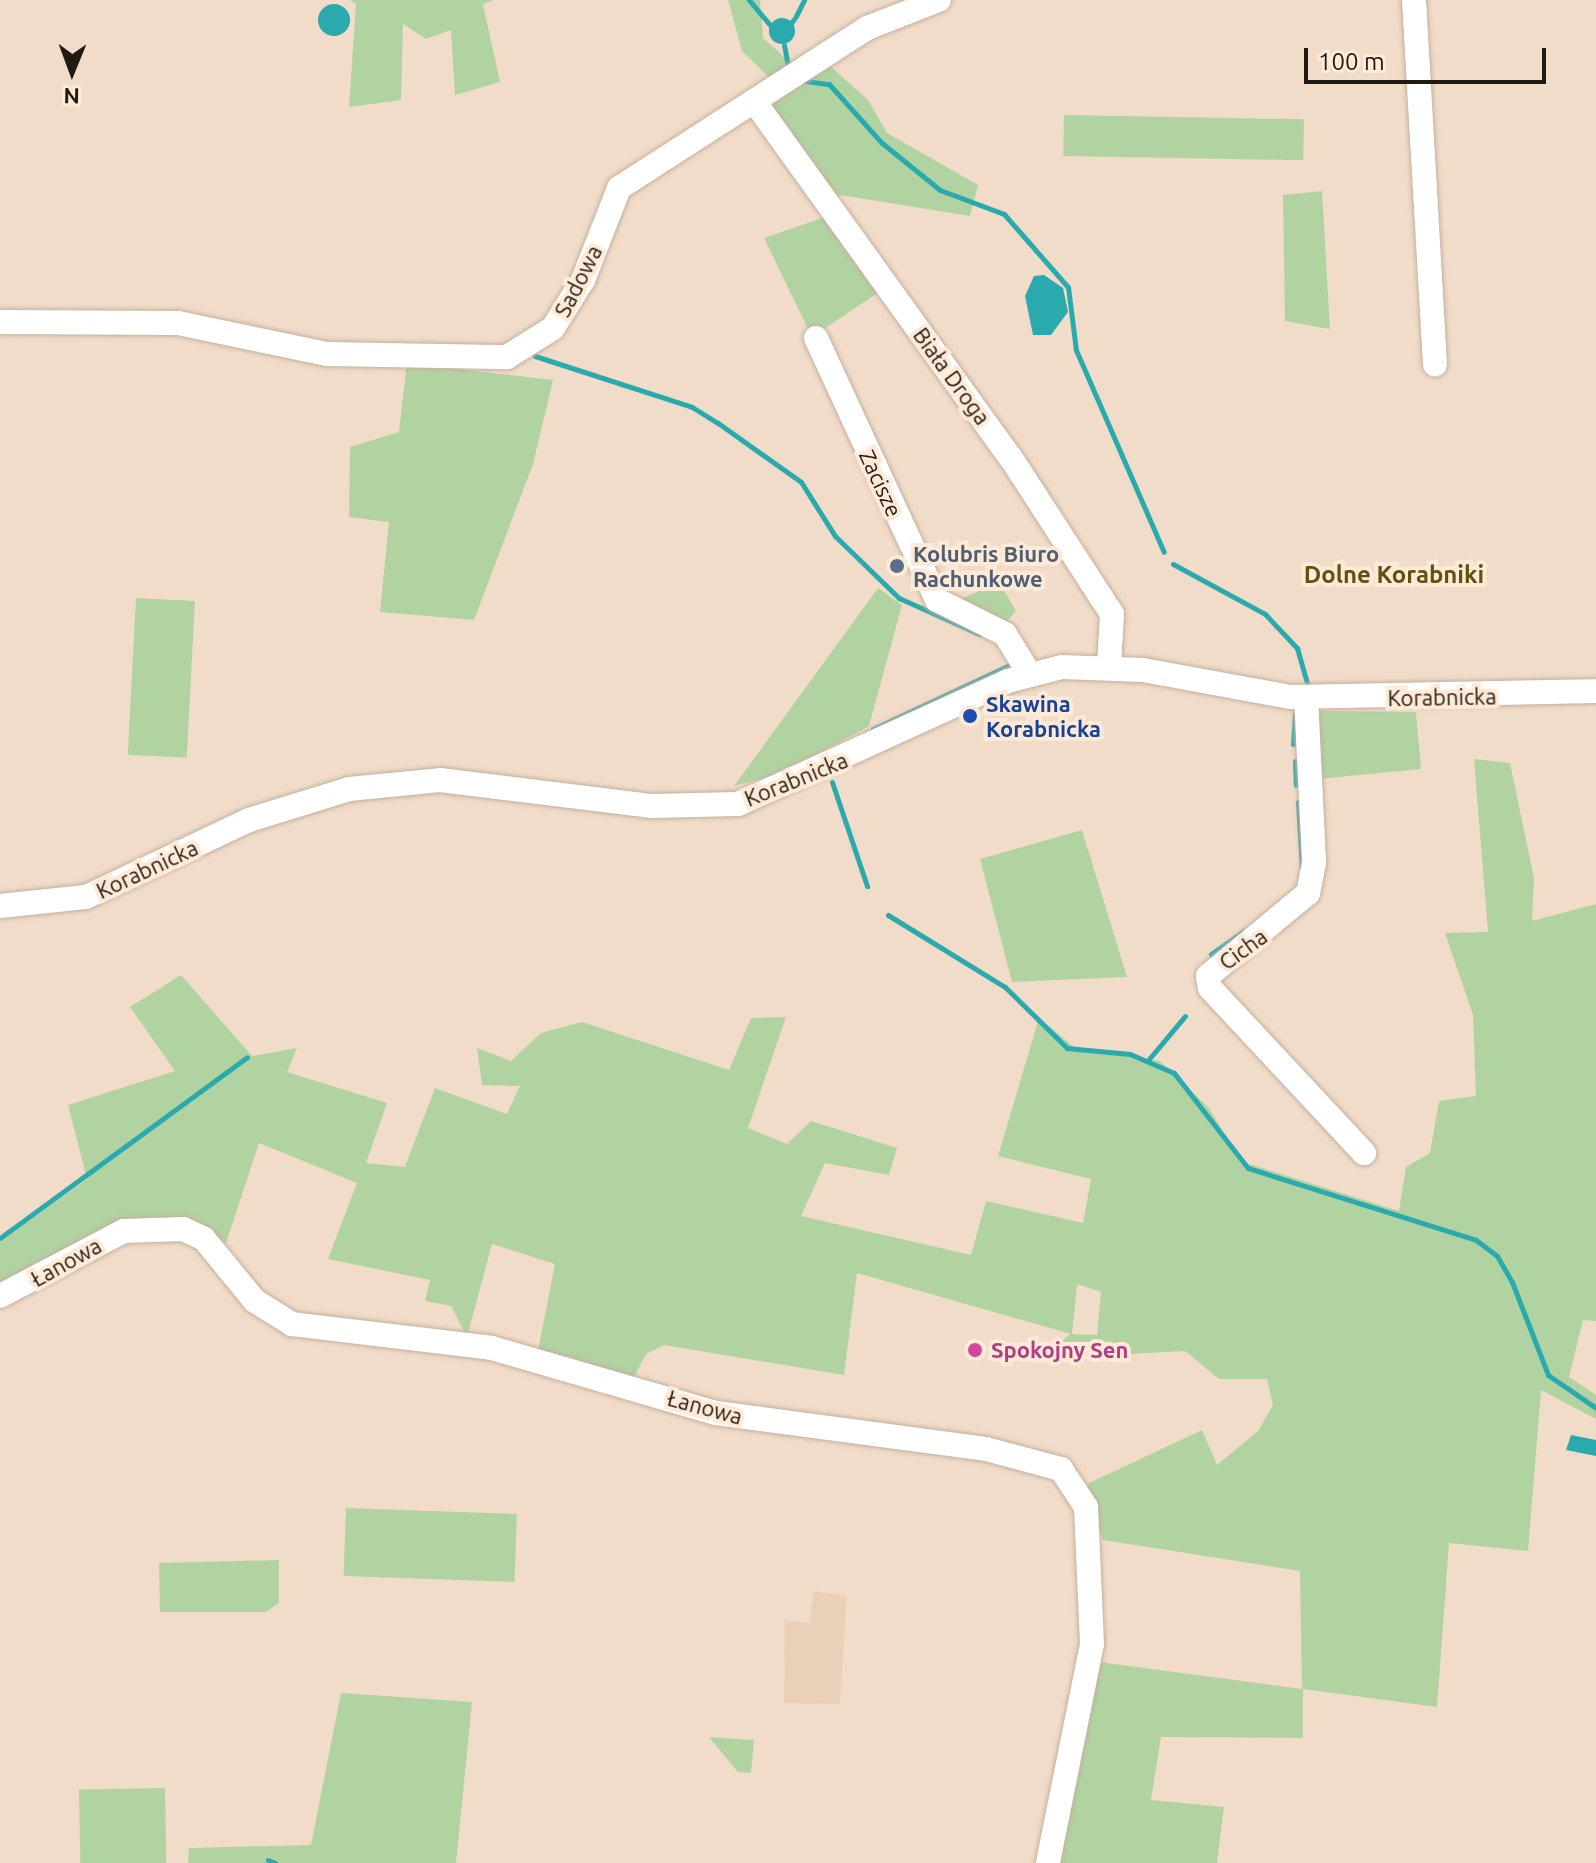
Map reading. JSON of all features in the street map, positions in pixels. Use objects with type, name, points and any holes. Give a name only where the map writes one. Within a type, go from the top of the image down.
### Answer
[{"type":"street","name":"Sadowa","points":[[0,322],[178,323],[327,354],[507,357],[553,328],[583,280],[619,188],[867,28],[939,0]]},
{"type":"street","points":[[1414,0],[1435,364]]},
{"type":"street","name":"Biała Droga","points":[[754,101],[1011,458],[1112,614],[1109,666]]},
{"type":"street","name":"Zacisze","points":[[816,338],[937,600],[1005,634],[1029,673]]},
{"type":"street","name":"Korabnicka","points":[[0,906],[86,897],[249,820],[349,789],[440,780],[652,806],[738,804],[1029,673],[1109,666],[1306,697],[1596,691]]},
{"type":"street","name":"Cicha","points":[[1306,697],[1314,863],[1308,893],[1208,976],[1210,988],[1364,1153]]},
{"type":"street","name":"Łanowa","points":[[0,1296],[124,1231],[183,1229],[204,1239],[255,1301],[292,1324],[492,1348],[716,1413],[986,1449],[1061,1469],[1086,1507],[1092,1644],[1048,1863]]},
{"type":"shaded area","points":[[813,1591],[847,1596],[840,1704],[784,1703],[785,1620],[810,1623]]},
{"type":"green space","points":[[350,0],[494,0],[483,4],[500,82],[455,95],[451,30],[426,39],[403,24],[401,100],[349,107],[356,4]]},
{"type":"green space","points":[[728,0],[760,0],[763,38],[793,65],[773,81],[742,51]]},
{"type":"green space","points":[[829,65],[868,100],[887,133],[978,185],[970,216],[828,193],[773,112],[774,101]]},
{"type":"green space","points":[[1064,115],[1304,119],[1303,160],[1063,156]]},
{"type":"green space","points":[[1322,191],[1330,329],[1285,321],[1283,195]]},
{"type":"green space","points":[[831,215],[882,290],[812,337],[764,238]]},
{"type":"green space","points":[[407,363],[553,380],[533,464],[474,620],[380,612],[389,522],[349,517],[350,447],[399,432]]},
{"type":"green space","points":[[999,582],[1016,611],[1002,626],[961,599]]},
{"type":"green space","points":[[878,588],[902,605],[869,726],[779,774],[734,786]]},
{"type":"green space","points":[[136,598],[195,601],[187,758],[128,755]]},
{"type":"green space","points":[[1317,711],[1416,712],[1421,769],[1318,779]]},
{"type":"green space","points":[[1474,759],[1510,763],[1534,878],[1532,921],[1596,904],[1596,1321],[1583,1320],[1569,1377],[1596,1395],[1596,1419],[1541,1390],[1528,1551],[1449,1543],[1437,1707],[1303,1689],[1303,1738],[1161,1737],[1151,1800],[1224,1807],[1217,1863],[1055,1863],[1099,1662],[1302,1689],[1300,1571],[1103,1540],[1087,1484],[1202,1430],[1217,1465],[1258,1431],[1273,1405],[1267,1379],[1219,1379],[1185,1351],[1111,1355],[1056,1344],[1071,1334],[857,1273],[844,1375],[664,1345],[646,1354],[634,1377],[538,1351],[555,1264],[492,1244],[467,1337],[451,1306],[425,1301],[430,1280],[328,1259],[357,1183],[259,1143],[226,1243],[189,1220],[0,1291],[0,1242],[87,1179],[68,1105],[175,1071],[130,1007],[181,975],[252,1056],[297,1048],[287,1072],[387,1103],[366,1163],[405,1167],[435,1088],[507,1114],[520,1086],[482,1085],[477,1048],[511,1061],[541,1033],[582,1022],[729,1070],[751,1018],[786,1017],[748,1128],[787,1144],[811,1121],[897,1148],[889,1175],[825,1163],[801,1216],[971,1255],[986,1201],[1083,1223],[1091,1179],[998,1156],[1039,1018],[1074,1047],[1160,1061],[1209,1108],[1240,1161],[1399,1211],[1406,1167],[1430,1153],[1439,1101],[1476,1096],[1473,1015],[1445,933],[1488,932]],"holes":[[[1077,1284],[1101,1292],[1097,1335],[1072,1334]]]},
{"type":"green space","points":[[1082,830],[1127,977],[1012,982],[980,859]]},
{"type":"green space","points":[[346,1508],[517,1514],[515,1582],[344,1576]]},
{"type":"green space","points":[[279,1560],[279,1603],[266,1612],[160,1612],[159,1563]]},
{"type":"green space","points":[[341,1693],[472,1702],[456,1863],[188,1863],[189,1848],[311,1845]]},
{"type":"green space","points":[[709,1737],[754,1740],[751,1773],[738,1772]]},
{"type":"green space","points":[[165,1788],[166,1863],[80,1863],[79,1790]]},
{"type":"water","points":[[334,4],[345,9],[350,20],[345,31],[334,36],[323,31],[318,20],[323,9]]},
{"type":"water","points":[[782,18],[792,21],[795,31],[792,41],[782,44],[772,41],[769,31],[772,21]]},
{"type":"water","points":[[1044,275],[1063,288],[1068,312],[1051,335],[1033,335],[1025,296],[1034,276]]},
{"type":"water","points":[[1571,1435],[1596,1440],[1596,1456],[1566,1450]]},
{"type":"waterway","points":[[749,0],[774,30]]},
{"type":"waterway","points":[[796,16],[804,0]]},
{"type":"waterway","points":[[786,29],[794,19]]},
{"type":"waterway","points":[[784,45],[789,70]]},
{"type":"waterway","points":[[799,80],[829,84],[882,143],[940,190],[1004,214],[1068,287],[1076,350],[1164,552]]},
{"type":"waterway","points":[[535,356],[692,407],[718,423],[801,482],[835,536],[899,598],[979,634]]},
{"type":"waterway","points":[[1173,564],[1265,614],[1297,648],[1307,683]]},
{"type":"waterway","points":[[873,729],[1016,662]]},
{"type":"waterway","points":[[1293,744],[1295,713]]},
{"type":"waterway","points":[[1295,761],[1296,785]]},
{"type":"waterway","points":[[832,782],[867,886]]},
{"type":"waterway","points":[[1298,802],[1302,869]]},
{"type":"waterway","points":[[888,915],[1005,987],[1067,1048],[1130,1054],[1174,1073],[1248,1168],[1476,1240],[1497,1256],[1512,1282],[1548,1375],[1596,1408]]},
{"type":"waterway","points":[[1211,954],[1244,931]]},
{"type":"waterway","points":[[1149,1059],[1185,1016]]},
{"type":"waterway","points":[[0,1238],[247,1057]]},
{"type":"waterway","points":[[268,1860],[275,1863]]},
{"type":"place","name":"Kolubris Biuro Rachunkowe","points":[[897,566]]},
{"type":"place","name":"Skawina Korabnicka","points":[[970,716]]},
{"type":"place","name":"Spokojny Sen","points":[[975,1350]]},
{"type":"district","name":"Dolne Korabniki","points":[[1394,575]]}]
